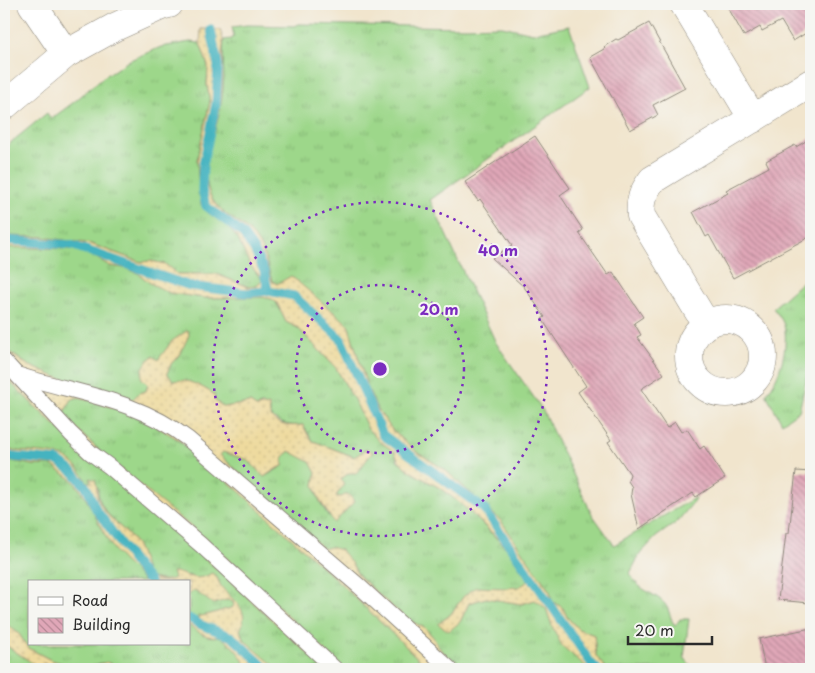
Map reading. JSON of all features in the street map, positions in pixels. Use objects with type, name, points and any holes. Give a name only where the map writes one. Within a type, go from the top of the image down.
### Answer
[{"type":"street","points":[[32,4],[66,54]]},
{"type":"street","points":[[4,106],[66,54],[114,27],[169,4]]},
{"type":"street","points":[[684,4],[753,119]]},
{"type":"street","points":[[706,324],[641,216],[640,204],[643,192],[652,180],[811,83]]},
{"type":"lane","points":[[4,361],[91,453],[201,545],[334,669]]},
{"type":"lane","points":[[18,375],[70,390],[92,394],[133,407],[170,425],[359,586],[450,669]]},
{"type":"green space","points":[[299,24],[502,26],[533,33],[569,26],[590,87],[430,200],[496,343],[542,409],[592,514],[614,545],[696,497],[677,522],[656,537],[640,554],[630,573],[641,588],[665,604],[675,626],[680,619],[689,619],[684,657],[693,669],[606,669],[596,656],[594,635],[578,629],[567,617],[563,608],[552,601],[550,592],[501,521],[444,469],[417,452],[393,431],[377,409],[367,386],[348,324],[272,281],[260,245],[247,230],[222,211],[212,199],[206,175],[207,160],[223,90],[224,40],[232,39],[234,36],[232,27],[247,25],[295,26]]},
{"type":"green space","points":[[190,42],[200,43],[208,66],[207,85],[210,102],[197,160],[199,191],[207,212],[228,227],[238,239],[250,265],[262,280],[257,286],[249,287],[216,274],[177,274],[165,264],[151,261],[140,262],[91,244],[42,237],[4,236],[4,148],[47,113],[51,119],[102,78],[130,60],[161,47]]},
{"type":"green space","points":[[4,247],[73,249],[95,257],[110,266],[125,268],[138,273],[150,283],[170,293],[204,298],[262,297],[272,299],[277,303],[286,322],[298,328],[336,368],[368,429],[379,441],[395,452],[397,460],[416,475],[461,503],[508,550],[529,582],[519,587],[464,596],[450,615],[438,624],[460,622],[469,603],[486,598],[521,604],[535,600],[546,608],[552,626],[589,669],[461,669],[440,649],[425,628],[408,620],[382,598],[358,574],[352,564],[323,549],[220,455],[223,452],[248,460],[264,477],[283,466],[283,458],[289,451],[301,456],[309,461],[314,468],[316,492],[328,516],[339,518],[344,512],[341,498],[336,496],[344,484],[340,479],[362,468],[363,463],[373,453],[366,449],[355,457],[313,441],[303,425],[281,423],[270,415],[270,409],[263,404],[256,407],[250,403],[224,407],[215,401],[214,394],[203,388],[195,384],[173,381],[167,373],[171,364],[180,354],[162,355],[146,391],[132,400],[56,377],[28,365],[4,348]]},
{"type":"green space","points":[[811,274],[811,360],[799,411],[782,423],[766,394],[779,371],[785,342],[784,325],[773,308]]},
{"type":"green space","points":[[4,376],[45,416],[203,556],[325,669],[278,669],[246,642],[240,630],[243,622],[241,610],[221,587],[216,576],[197,579],[188,575],[172,580],[149,577],[136,545],[106,512],[99,497],[98,488],[90,478],[91,483],[87,482],[71,464],[61,459],[39,453],[4,450]]},
{"type":"green space","points":[[79,397],[137,415],[168,432],[244,495],[336,579],[429,669],[344,669],[76,429],[65,417],[64,412],[72,399]]},
{"type":"green space","points":[[12,461],[34,465],[52,465],[73,481],[87,500],[115,551],[142,580],[28,580],[28,646],[190,646],[190,626],[206,636],[219,636],[223,639],[240,655],[247,669],[116,669],[110,663],[100,663],[88,668],[75,667],[51,660],[28,648],[19,634],[4,622],[4,463]]},
{"type":"green space","points":[[194,589],[213,603],[226,600],[232,601],[235,605],[232,608],[198,616],[200,620],[198,620],[190,616],[190,594]]},
{"type":"green space","points":[[4,644],[28,660],[39,669],[4,669]]},
{"type":"sand","points":[[201,29],[220,30],[223,41],[221,103],[206,169],[208,189],[217,206],[252,234],[260,245],[272,281],[277,284],[291,276],[348,324],[367,386],[377,409],[393,431],[417,452],[444,469],[501,521],[550,592],[552,601],[563,608],[567,617],[578,629],[594,635],[596,656],[606,669],[589,669],[562,646],[546,608],[535,600],[521,604],[486,598],[469,603],[460,622],[449,631],[438,624],[450,615],[464,596],[476,587],[519,587],[529,581],[507,549],[465,508],[447,493],[407,469],[395,452],[379,441],[368,429],[336,368],[298,328],[286,322],[277,303],[272,299],[262,297],[204,298],[170,293],[150,283],[138,273],[125,268],[110,266],[95,257],[73,249],[4,247],[4,236],[42,237],[91,244],[140,262],[151,261],[165,264],[177,274],[216,274],[249,287],[257,286],[262,279],[250,265],[238,239],[228,227],[201,205],[197,160],[210,102],[207,85],[208,66],[200,43]]},
{"type":"sand","points":[[188,330],[189,335],[180,354],[171,364],[167,373],[173,381],[184,381],[199,386],[214,394],[215,401],[224,407],[250,403],[256,407],[269,405],[270,416],[278,423],[290,426],[303,425],[313,441],[354,457],[367,449],[373,452],[356,473],[349,473],[341,479],[344,484],[336,496],[341,497],[347,494],[354,502],[334,523],[319,499],[314,485],[316,473],[310,462],[289,451],[283,458],[283,466],[264,477],[248,460],[223,452],[220,455],[258,491],[284,511],[323,549],[330,547],[341,550],[358,575],[408,620],[425,628],[440,649],[461,669],[429,669],[336,579],[188,445],[137,415],[79,397],[72,399],[64,412],[65,417],[105,457],[206,539],[344,669],[325,669],[203,556],[45,416],[4,376],[4,349],[28,365],[56,377],[93,389],[117,392],[132,400],[139,393],[146,391],[148,384],[142,379],[142,375],[144,366],[148,361],[153,356],[158,360],[172,341]]},
{"type":"sand","points":[[4,450],[45,453],[61,456],[69,460],[81,472],[87,482],[91,482],[90,478],[95,480],[97,497],[101,506],[136,544],[149,577],[158,580],[142,580],[122,559],[115,551],[82,492],[73,481],[52,465],[34,465],[12,461],[4,463]]},
{"type":"sand","points":[[172,572],[198,578],[212,573],[242,610],[244,616],[240,630],[243,639],[278,669],[247,669],[240,655],[223,639],[219,636],[206,636],[190,626],[190,616],[200,620],[198,616],[232,608],[234,605],[232,601],[226,600],[213,604],[194,590],[190,594],[190,580],[168,580],[174,578]]},
{"type":"sand","points":[[4,622],[19,634],[28,648],[51,660],[75,667],[88,668],[107,662],[116,669],[57,669],[44,663],[44,669],[39,669],[4,644]]},
{"type":"building","points":[[726,4],[811,4],[811,30],[793,41],[781,21],[762,31],[760,27],[744,36]]},
{"type":"building","points":[[649,23],[685,88],[653,105],[658,115],[630,130],[590,57],[616,39],[618,40]]},
{"type":"building","points":[[535,136],[570,188],[560,195],[583,230],[579,233],[608,275],[613,272],[643,317],[634,323],[641,335],[637,337],[664,374],[641,389],[667,428],[675,422],[681,432],[687,429],[700,449],[704,446],[725,478],[696,497],[693,493],[639,529],[631,494],[632,487],[628,481],[630,474],[608,442],[611,440],[578,392],[586,386],[542,319],[545,317],[524,287],[492,258],[512,245],[480,199],[478,201],[465,182]]},
{"type":"building","points":[[811,138],[811,236],[733,278],[709,235],[706,237],[693,212],[728,193],[726,190],[769,167],[766,161]]},
{"type":"building","points":[[796,471],[811,472],[811,586],[809,603],[778,600],[786,533],[789,533]]},
{"type":"building","points":[[811,628],[811,669],[765,669],[759,639]]},
{"type":"waterway","points":[[211,30],[218,65],[216,104],[203,165],[202,190],[206,206],[242,233],[254,250],[264,271],[268,291]]},
{"type":"waterway","points":[[4,240],[71,245],[190,286],[247,293],[268,291],[294,296],[341,339],[383,435],[484,509],[597,669]]},
{"type":"waterway","points":[[4,456],[58,461],[72,471],[87,488],[96,509],[148,580]]},
{"type":"waterway","points":[[190,619],[232,637],[267,669]]}]
